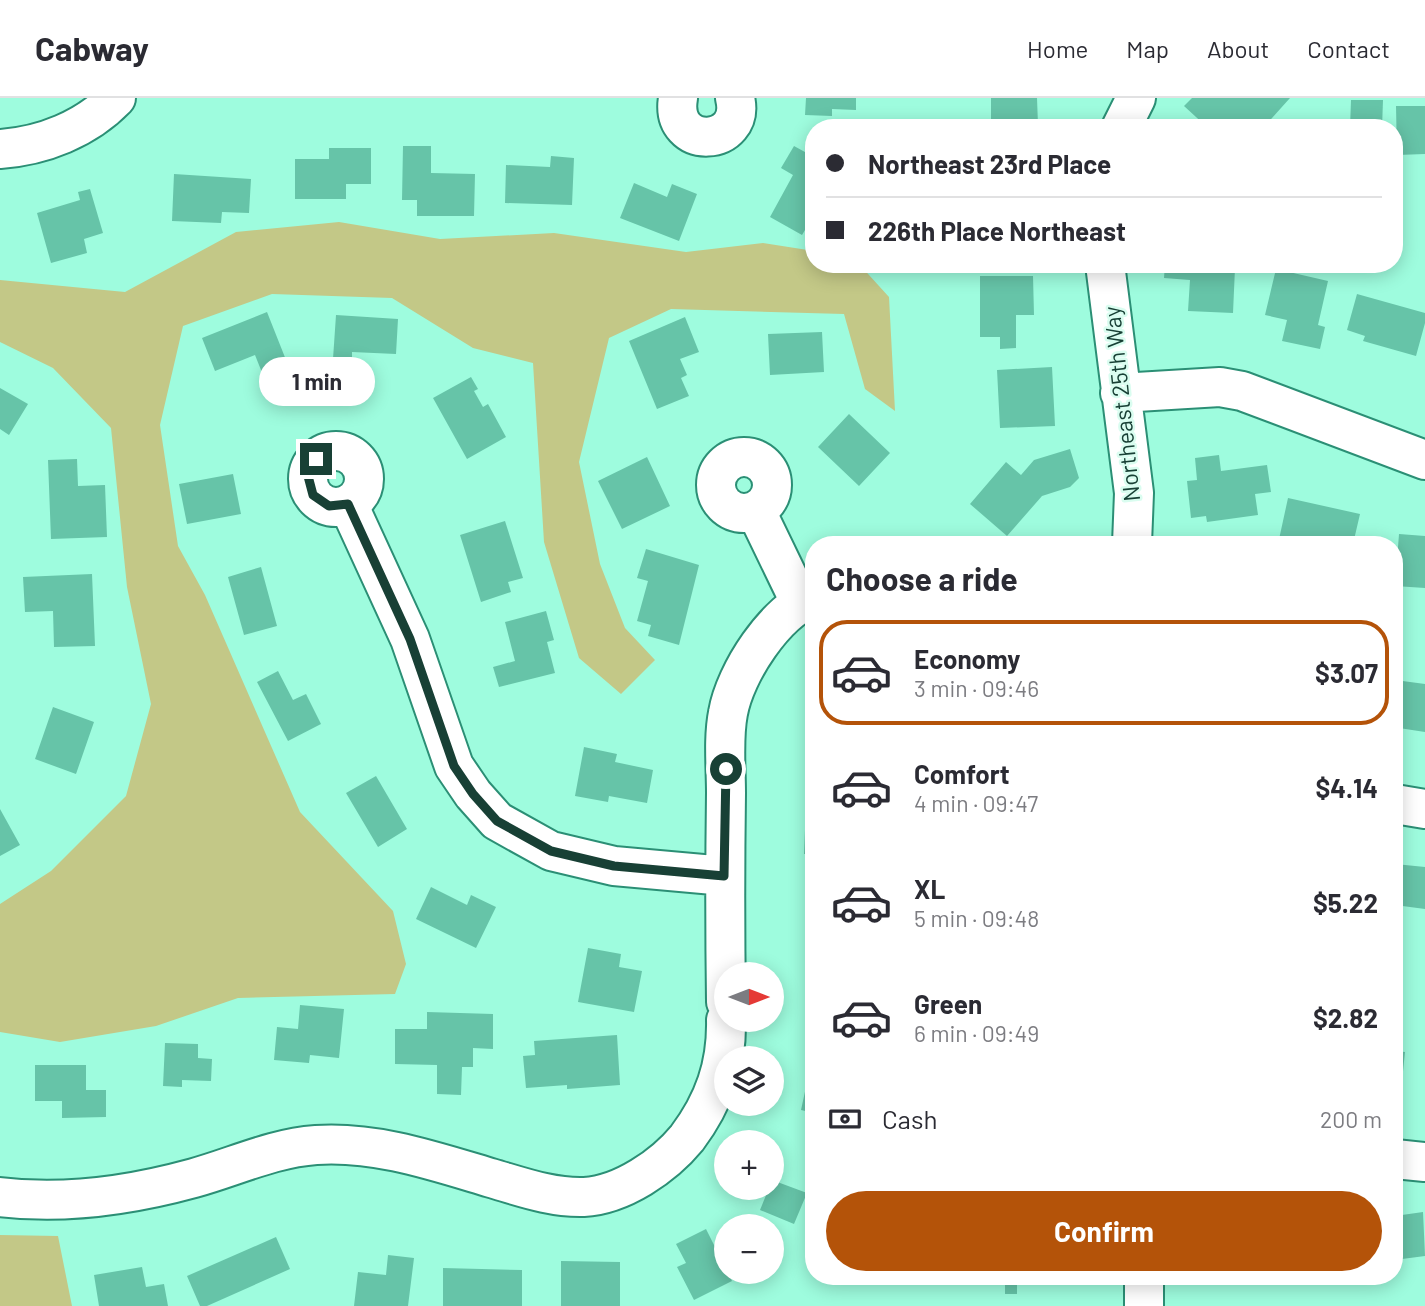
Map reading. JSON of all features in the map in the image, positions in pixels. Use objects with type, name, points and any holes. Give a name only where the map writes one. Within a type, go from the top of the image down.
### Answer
[{"type":"street","points":[[0,149],[38,144],[67,132],[102,112],[116,98]]},
{"type":"street","points":[[675,98],[679,120],[693,135],[704,138],[714,137],[731,125],[736,116],[735,98]]},
{"type":"street","points":[[1126,119],[1136,98]]},
{"type":"street","name":"Northeast 25th Way","points":[[1106,273],[1134,493],[1132,536]]},
{"type":"street","points":[[1120,393],[1220,387],[1242,391],[1425,460]]},
{"type":"street","points":[[348,504],[410,639],[454,766],[473,794],[497,821],[551,851],[614,866],[724,876]]},
{"type":"street","points":[[756,511],[805,596]]},
{"type":"street","points":[[725,962],[727,715],[735,686],[753,656],[778,622],[805,601]]},
{"type":"street","points":[[1403,805],[1425,809]]},
{"type":"street","points":[[0,1197],[82,1198],[142,1190],[195,1178],[253,1158],[314,1145],[363,1145],[417,1156],[543,1194],[585,1197],[616,1189],[649,1172],[680,1147],[704,1116],[719,1082],[727,1032]]},
{"type":"street","points":[[1403,1160],[1425,1162]]},
{"type":"street","points":[[1144,1285],[1144,1306]]},
{"type":"green space","points":[[339,222],[440,239],[554,233],[686,252],[763,243],[805,250],[805,273],[867,273],[889,297],[895,411],[865,389],[844,314],[671,309],[609,338],[579,462],[600,564],[625,628],[655,660],[621,694],[579,658],[544,542],[533,363],[473,348],[392,298],[272,294],[183,326],[160,425],[178,546],[205,595],[300,812],[393,911],[406,964],[395,994],[238,998],[156,1026],[60,1042],[0,1032],[0,904],[51,871],[126,796],[151,704],[127,587],[111,428],[53,368],[0,342],[0,280],[125,292],[236,232]]},
{"type":"green space","points":[[0,1235],[58,1236],[72,1306],[0,1306]]},
{"type":"building","points":[[806,98],[856,98],[856,110],[832,109],[832,116],[805,115]]},
{"type":"building","points":[[991,98],[1037,98],[1038,119],[991,119]]},
{"type":"building","points":[[1192,98],[1290,98],[1271,119],[1198,119],[1184,106]]},
{"type":"building","points":[[1351,100],[1383,100],[1382,119],[1350,119]]},
{"type":"building","points":[[1396,106],[1425,106],[1425,154],[1403,155],[1403,119],[1396,119]]},
{"type":"building","points":[[403,146],[431,146],[431,173],[475,174],[474,216],[417,216],[417,200],[402,200]]},
{"type":"building","points":[[794,146],[805,152],[805,230],[802,235],[770,217],[793,175],[781,168]]},
{"type":"building","points":[[329,148],[371,148],[371,184],[346,184],[346,199],[295,199],[295,159],[329,159]]},
{"type":"building","points":[[551,156],[574,158],[572,205],[505,203],[506,165],[550,167]]},
{"type":"building","points":[[174,174],[251,179],[249,213],[222,212],[221,223],[172,221]]},
{"type":"building","points":[[634,183],[667,197],[672,184],[697,194],[679,241],[620,218]]},
{"type":"building","points":[[90,189],[103,233],[84,239],[87,253],[51,263],[37,213],[80,200],[78,192]]},
{"type":"building","points":[[1164,273],[1235,273],[1233,313],[1188,311],[1190,280],[1164,278]]},
{"type":"building","points":[[1275,273],[1293,273],[1328,281],[1318,325],[1325,327],[1320,349],[1282,341],[1287,320],[1265,315]]},
{"type":"building","points":[[980,276],[1033,276],[1034,315],[1016,315],[1016,348],[1000,349],[1000,337],[980,337]]},
{"type":"building","points":[[1357,294],[1425,313],[1416,356],[1363,341],[1365,336],[1347,330]]},
{"type":"building","points":[[267,312],[288,365],[263,375],[255,355],[215,371],[202,338]]},
{"type":"building","points":[[336,315],[398,319],[396,354],[352,352],[352,360],[333,359]]},
{"type":"building","points":[[685,317],[699,352],[680,359],[687,375],[681,378],[689,396],[657,409],[629,341]]},
{"type":"building","points":[[822,332],[824,372],[770,375],[768,334]]},
{"type":"building","points":[[1052,367],[1055,426],[1000,428],[997,370]]},
{"type":"building","points":[[471,377],[478,389],[474,391],[483,407],[488,404],[506,437],[467,459],[433,398]]},
{"type":"building","points":[[0,388],[28,404],[9,435],[0,429]]},
{"type":"building","points":[[849,414],[890,453],[859,486],[818,447]]},
{"type":"building","points":[[1070,449],[1079,478],[1070,487],[1042,496],[1007,536],[970,504],[1006,462],[1021,475],[1034,460]]},
{"type":"building","points":[[1219,455],[1221,471],[1267,465],[1271,492],[1255,494],[1258,515],[1207,522],[1206,516],[1191,518],[1187,481],[1197,480],[1195,458]]},
{"type":"building","points":[[647,457],[670,506],[622,529],[598,481]]},
{"type":"building","points":[[77,459],[78,486],[105,485],[107,537],[51,539],[48,460]]},
{"type":"building","points":[[233,474],[241,514],[187,524],[179,484]]},
{"type":"building","points":[[1288,498],[1360,514],[1355,536],[1280,536]]},
{"type":"building","points":[[505,521],[523,578],[508,582],[511,592],[481,602],[460,535]]},
{"type":"building","points":[[1399,534],[1425,536],[1425,588],[1403,587],[1403,536]]},
{"type":"building","points":[[646,549],[699,565],[679,645],[648,636],[651,625],[637,621],[648,581],[637,578]]},
{"type":"building","points":[[261,567],[277,626],[244,635],[228,577]]},
{"type":"building","points":[[92,574],[95,646],[54,647],[53,611],[25,612],[23,577]]},
{"type":"building","points":[[546,611],[554,640],[547,642],[555,673],[499,687],[493,667],[515,661],[505,622]]},
{"type":"building","points":[[278,671],[293,700],[306,694],[321,724],[288,741],[257,682]]},
{"type":"building","points":[[1403,681],[1425,684],[1425,732],[1403,729]]},
{"type":"building","points":[[53,707],[94,722],[76,774],[35,759]]},
{"type":"building","points":[[584,747],[617,754],[615,762],[653,770],[647,803],[609,796],[608,802],[575,796]]},
{"type":"building","points":[[376,776],[407,829],[378,847],[346,793]]},
{"type":"building","points":[[0,809],[20,845],[0,856]]},
{"type":"building","points":[[1403,865],[1425,867],[1425,909],[1403,906]]},
{"type":"building","points":[[431,887],[467,905],[471,895],[496,907],[476,948],[416,919]]},
{"type":"building","points":[[588,948],[621,954],[619,967],[642,971],[634,1012],[578,1002]]},
{"type":"building","points":[[300,1005],[344,1009],[339,1058],[310,1055],[309,1063],[274,1060],[277,1027],[298,1029]]},
{"type":"building","points":[[427,1012],[493,1014],[493,1049],[473,1048],[473,1067],[462,1067],[461,1095],[437,1094],[437,1065],[395,1064],[395,1029],[427,1029]]},
{"type":"building","points":[[617,1035],[620,1085],[567,1089],[567,1085],[526,1088],[523,1056],[535,1055],[534,1041]]},
{"type":"building","points":[[165,1043],[198,1044],[198,1058],[212,1059],[211,1081],[182,1080],[182,1087],[163,1086]]},
{"type":"building","points":[[35,1065],[86,1065],[86,1090],[106,1090],[106,1117],[62,1118],[62,1101],[35,1101]]},
{"type":"building","points":[[805,1092],[805,1111],[801,1110]]},
{"type":"building","points":[[784,1184],[805,1192],[794,1224],[784,1220],[784,1214],[770,1214],[760,1210],[764,1200],[784,1200]]},
{"type":"building","points":[[1423,1212],[1425,1256],[1403,1259],[1403,1215]]},
{"type":"building","points":[[706,1229],[714,1245],[714,1284],[726,1284],[694,1300],[677,1267],[686,1263],[676,1244]]},
{"type":"building","points":[[276,1237],[290,1269],[207,1306],[200,1306],[187,1276]]},
{"type":"building","points":[[388,1255],[414,1258],[408,1306],[354,1306],[358,1272],[386,1275]]},
{"type":"building","points":[[561,1261],[620,1262],[620,1306],[561,1306]]},
{"type":"building","points":[[142,1267],[146,1287],[164,1284],[168,1306],[99,1306],[94,1275]]},
{"type":"building","points":[[443,1268],[522,1270],[522,1306],[443,1306]]},
{"type":"building","points":[[1005,1285],[1017,1285],[1017,1294],[1005,1294]]},
{"type":"route","points":[[316,459],[308,476],[313,495],[329,506],[348,504],[410,639],[454,766],[473,794],[497,821],[551,851],[614,866],[724,876],[726,769]]}]
